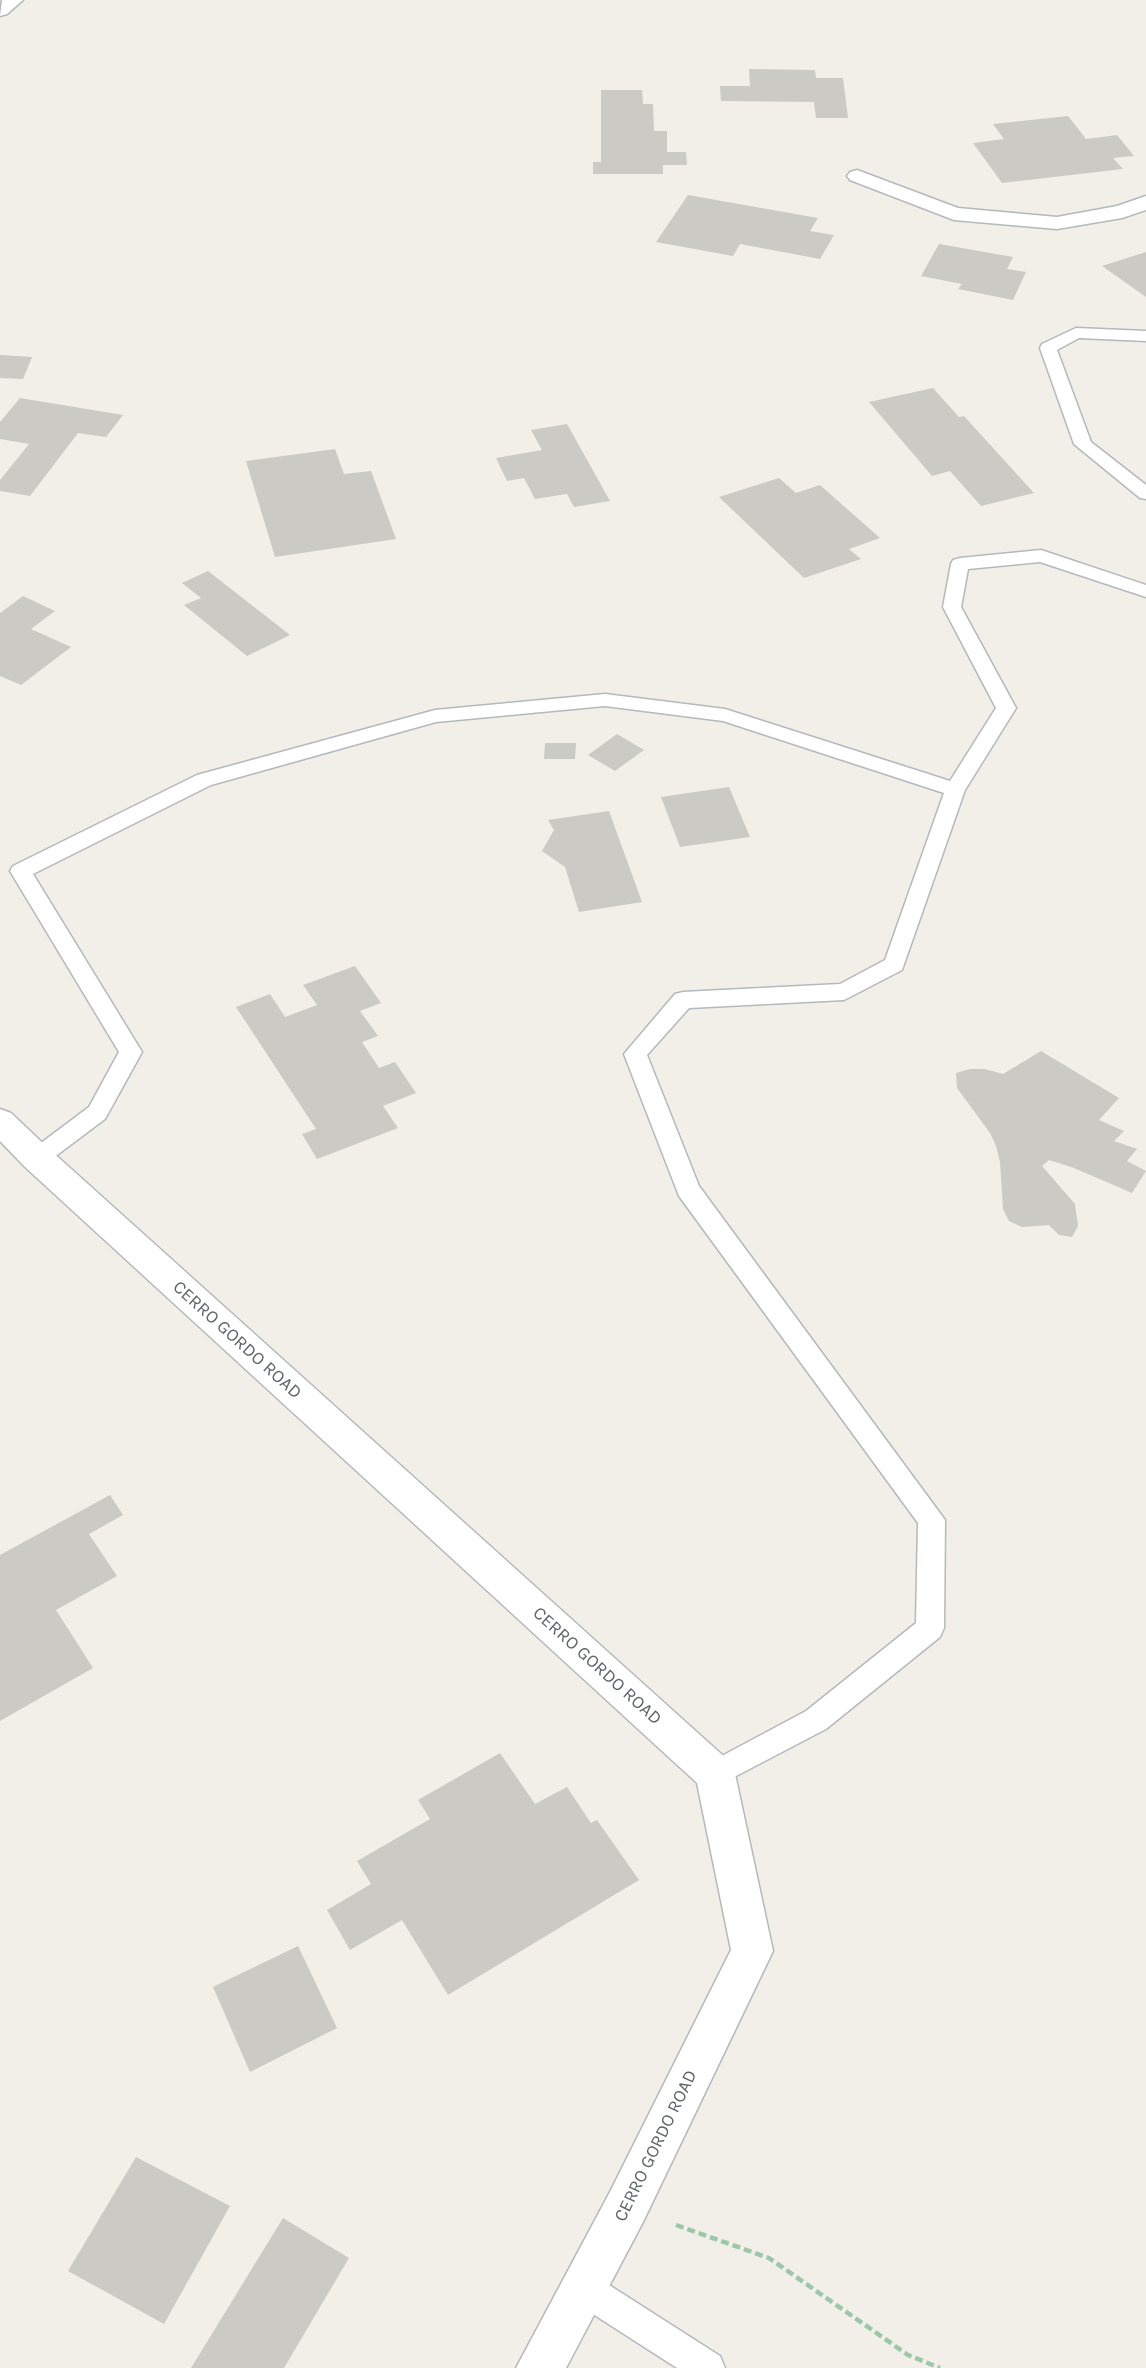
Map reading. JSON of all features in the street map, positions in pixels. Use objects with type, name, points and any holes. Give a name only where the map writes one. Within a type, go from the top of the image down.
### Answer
[{"type":"street","points":[[0,10],[14,0]]},
{"type":"street","points":[[857,176],[954,214],[1057,223],[1122,212],[1146,202]]},
{"type":"street","name":"CERRO GORDO ROAD","points":[[0,1121],[714,1774],[752,1950],[627,2206],[540,2368]]},
{"type":"lane","points":[[1146,336],[1076,333],[1048,348],[1083,444],[1146,495]]},
{"type":"lane","points":[[714,1774],[816,1720],[930,1628],[932,1520],[688,1190],[634,1054],[683,1000],[844,992],[894,965],[955,790],[1006,708],[952,606],[960,564],[1041,556],[1146,591]]},
{"type":"lane","points":[[38,1158],[97,1113],[131,1052],[21,871],[204,780],[435,716],[605,700],[725,715],[955,790]]},
{"type":"lane","points":[[583,2288],[708,2368]]},
{"type":"path","points":[[627,2206],[769,2258],[908,2355],[940,2368]]},
{"type":"building","points":[[749,69],[815,70],[816,78],[843,78],[848,118],[816,118],[814,102],[721,101],[720,86],[750,86]]},
{"type":"building","points":[[601,90],[642,90],[643,104],[653,104],[654,131],[667,131],[667,152],[686,152],[687,165],[663,165],[663,174],[593,174],[593,162],[601,162]]},
{"type":"building","points":[[1068,116],[1086,139],[1117,135],[1134,156],[1113,158],[1123,169],[1002,183],[973,143],[1004,139],[993,124]]},
{"type":"building","points":[[688,195],[818,218],[810,231],[834,235],[820,259],[740,244],[733,256],[656,242]]},
{"type":"building","points":[[939,244],[1013,257],[1007,269],[1026,272],[1013,300],[958,289],[962,284],[921,276]]},
{"type":"building","points":[[1146,252],[1146,297],[1102,266]]},
{"type":"building","points":[[0,355],[32,357],[23,379],[0,378]]},
{"type":"building","points":[[933,388],[959,417],[964,416],[1034,493],[981,506],[950,471],[932,476],[869,402]]},
{"type":"building","points":[[20,398],[123,415],[106,437],[78,433],[30,496],[0,491],[0,480],[29,444],[0,439],[0,422]]},
{"type":"building","points":[[567,424],[610,501],[574,507],[567,494],[535,499],[524,478],[507,481],[496,458],[542,450],[531,430]]},
{"type":"building","points":[[335,449],[344,474],[371,471],[396,539],[275,557],[246,461]]},
{"type":"building","points":[[779,478],[796,493],[820,485],[880,538],[849,549],[861,559],[804,578],[719,497]]},
{"type":"building","points":[[208,571],[290,635],[247,656],[184,605],[201,598],[182,583]]},
{"type":"building","points":[[23,596],[55,611],[31,629],[71,647],[21,685],[0,676],[0,613]]},
{"type":"building","points":[[617,734],[644,750],[615,771],[588,755]]},
{"type":"building","points":[[545,743],[576,743],[575,759],[544,759]]},
{"type":"building","points":[[729,787],[750,837],[680,847],[661,797]]},
{"type":"building","points":[[609,811],[642,902],[579,912],[565,867],[542,851],[554,830],[548,820]]},
{"type":"building","points":[[355,966],[381,1003],[360,1011],[378,1036],[362,1042],[379,1068],[395,1062],[416,1093],[383,1106],[398,1128],[317,1159],[302,1134],[316,1129],[236,1007],[270,994],[285,1017],[317,1005],[303,985]]},
{"type":"building","points":[[1041,1051],[1119,1098],[1099,1120],[1124,1131],[1114,1141],[1137,1149],[1127,1161],[1146,1171],[1132,1193],[1074,1168],[1049,1160],[1042,1166],[1075,1204],[1078,1226],[1072,1237],[1059,1235],[1049,1225],[1022,1227],[1009,1221],[1003,1209],[1000,1162],[996,1146],[990,1133],[957,1088],[956,1073],[970,1069],[985,1069],[1003,1074]]},
{"type":"building","points":[[110,1495],[123,1515],[89,1534],[117,1576],[56,1610],[93,1668],[0,1721],[0,1555]]},
{"type":"building","points":[[500,1753],[535,1804],[567,1787],[591,1823],[597,1820],[639,1880],[448,1995],[402,1920],[350,1950],[327,1910],[371,1884],[357,1861],[430,1819],[418,1800]]},
{"type":"building","points":[[298,1946],[337,2028],[250,2072],[213,1987]]},
{"type":"building","points":[[136,2157],[230,2206],[164,2324],[68,2271]]},
{"type":"building","points":[[283,2218],[349,2258],[284,2368],[191,2368]]}]
